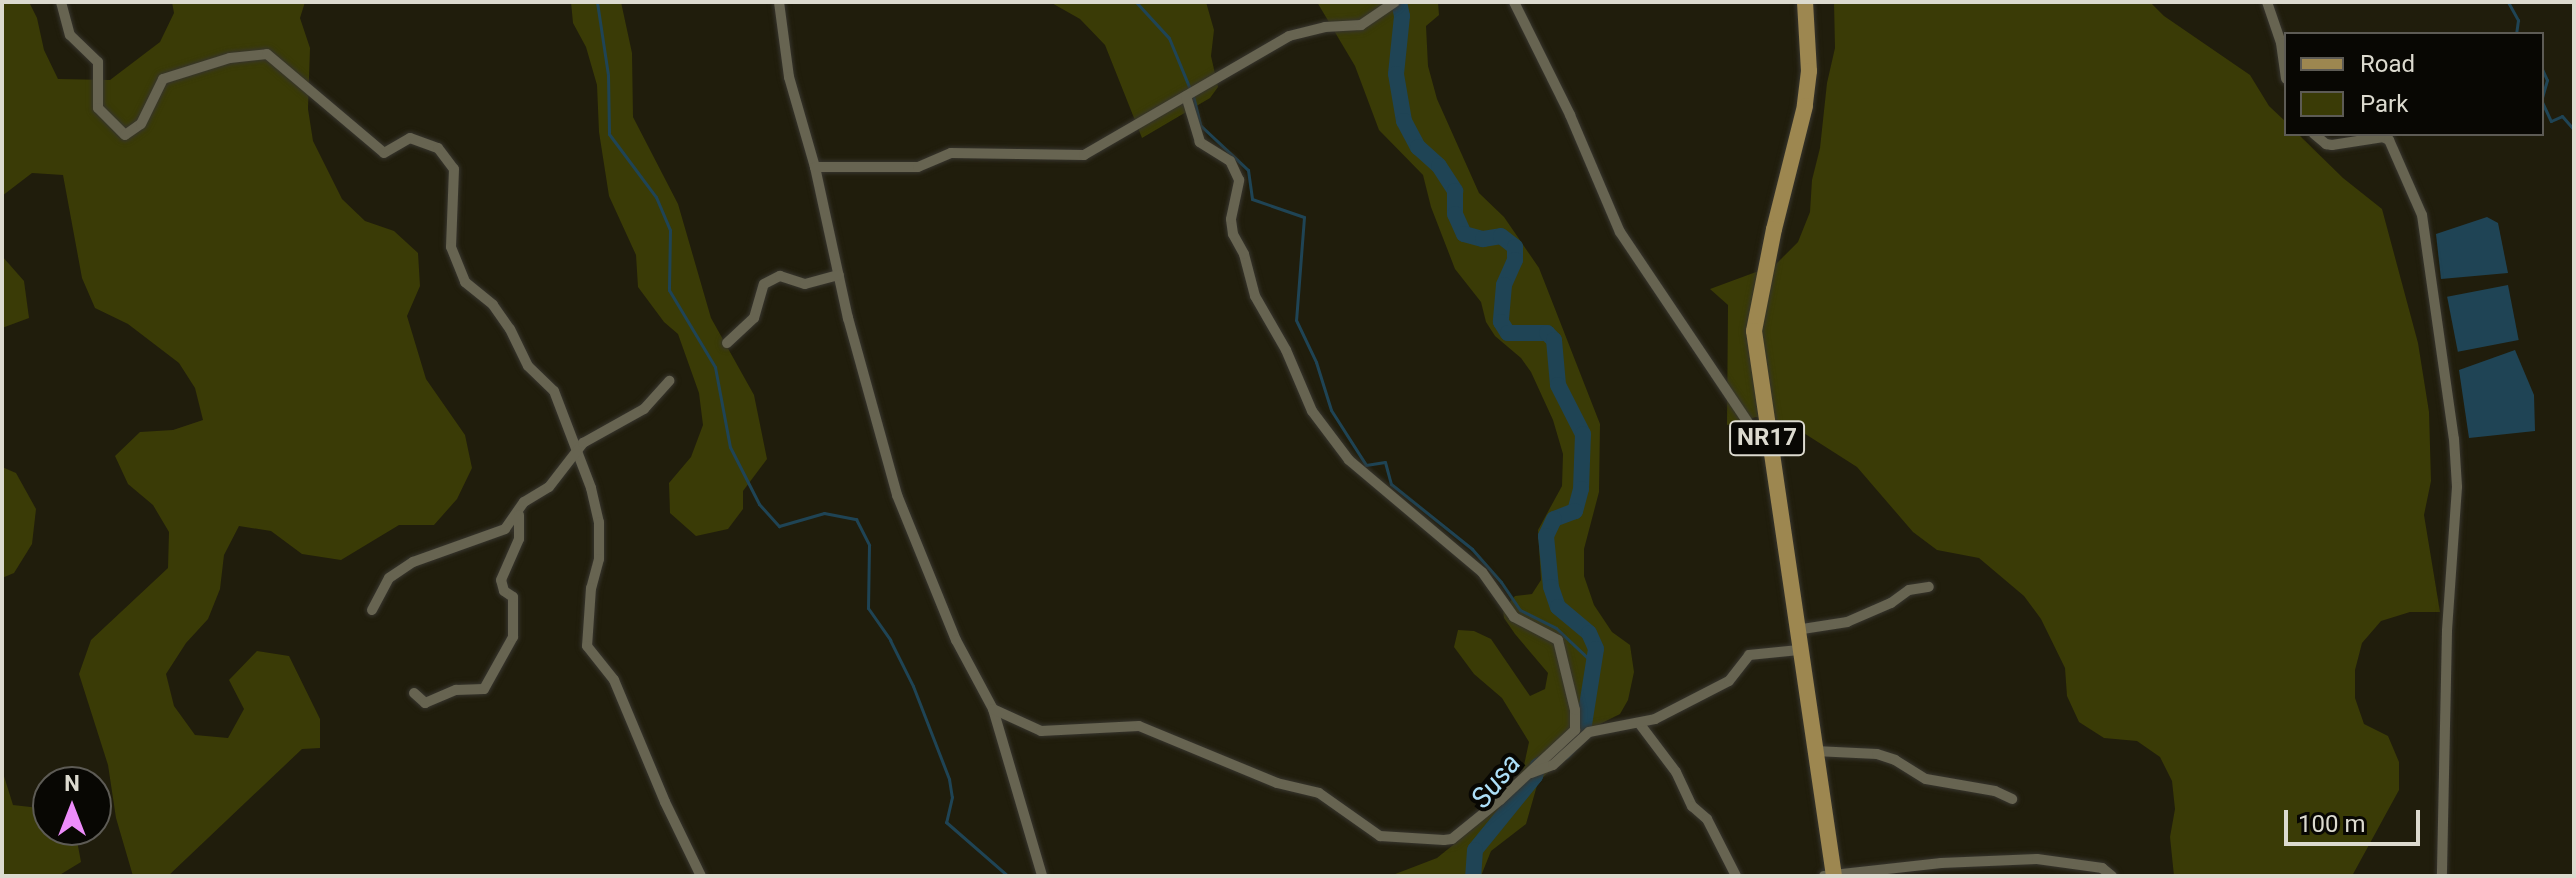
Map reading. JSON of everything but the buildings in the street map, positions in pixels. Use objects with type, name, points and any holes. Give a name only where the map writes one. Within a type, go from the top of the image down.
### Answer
[{"type":"main road","name":"NR17","points":[[1805,2],[1809,71],[1805,106],[1774,229],[1754,331],[1831,875]]},
{"type":"street","points":[[61,2],[70,35],[98,62],[98,108],[125,135],[141,124],[163,79],[230,58],[267,54],[384,153],[410,138],[438,148],[454,169],[451,247],[465,282],[493,305],[510,329],[528,366],[554,391],[577,448],[599,522],[599,559],[591,588],[587,646],[614,680],[665,802],[701,876]]},
{"type":"street","points":[[779,2],[789,77],[815,167],[839,275],[897,495],[956,640],[993,709],[1042,876]]},
{"type":"street","points":[[815,167],[918,167],[951,153],[1080,156],[1289,36],[1325,27],[1361,25],[1395,2]]},
{"type":"street","points":[[1514,2],[1570,115],[1620,232],[1769,454]]},
{"type":"street","points":[[2267,2],[2281,43],[2284,65]]},
{"type":"street","points":[[993,709],[1041,731],[1139,726],[1277,783],[1319,793],[1380,836],[1452,839],[1529,774],[1575,730],[1575,710],[1558,640],[1514,617],[1482,572],[1349,460],[1318,418],[1286,350],[1255,296],[1244,254],[1233,234],[1231,219],[1239,180],[1230,161],[1200,142],[1186,96]]},
{"type":"street","points":[[2316,136],[2332,145],[2383,137],[2389,140],[2422,215],[2454,439],[2457,487],[2447,631],[2442,876]]},
{"type":"street","points":[[727,343],[754,318],[762,285],[780,276],[805,284],[839,275]]},
{"type":"street","points":[[372,610],[389,578],[413,562],[505,529],[524,502],[549,487],[577,448],[644,409],[669,381]]},
{"type":"street","points":[[414,693],[425,703],[456,690],[484,689],[513,637],[513,597],[504,591],[501,580],[519,539],[519,509]]},
{"type":"street","points":[[1796,630],[1847,622],[1891,603],[1909,590],[1929,587]]},
{"type":"street","points":[[1529,774],[1553,765],[1589,732],[1655,719],[1729,681],[1749,655],[1799,650]]},
{"type":"street","points":[[1639,723],[1676,772],[1692,806],[1707,819],[1728,867],[1736,876]]},
{"type":"street","points":[[1815,751],[1877,754],[1895,760],[1926,779],[1995,791],[2012,799]]},
{"type":"street","points":[[1831,875],[1941,863],[2037,859],[2102,868],[2112,876]]},
{"type":"street","points":[[1941,863],[1943,876]]},
{"type":"green space","points":[[2,2],[29,2],[37,18],[44,50],[58,79],[110,80],[160,42],[174,13],[172,2],[305,2],[300,18],[310,48],[308,109],[313,141],[342,199],[365,221],[394,231],[418,253],[420,286],[407,316],[426,379],[465,435],[472,468],[457,499],[434,525],[399,525],[341,560],[302,554],[271,531],[239,526],[224,555],[220,589],[208,619],[186,643],[166,674],[174,706],[195,735],[228,738],[244,709],[229,680],[257,651],[289,656],[320,719],[320,748],[302,749],[168,876],[133,876],[116,818],[112,766],[108,766],[79,674],[91,640],[168,568],[169,532],[153,505],[128,484],[115,456],[140,432],[173,430],[203,420],[195,388],[179,363],[128,324],[95,308],[82,278],[63,175],[32,173],[2,196]]},
{"type":"green space","points":[[571,2],[621,2],[632,53],[633,117],[678,204],[711,318],[754,395],[767,459],[743,491],[743,509],[728,529],[696,536],[670,513],[669,483],[691,457],[703,425],[699,393],[678,334],[664,322],[638,287],[636,255],[609,196],[599,132],[597,85],[586,47],[573,23]]},
{"type":"green space","points":[[1050,2],[1206,2],[1214,30],[1211,56],[1218,87],[1210,98],[1142,138],[1105,45],[1080,19]]},
{"type":"green space","points":[[1317,2],[1438,2],[1439,15],[1426,26],[1428,66],[1437,99],[1479,193],[1504,217],[1539,268],[1600,424],[1599,492],[1584,549],[1584,576],[1594,605],[1612,632],[1630,645],[1634,672],[1628,700],[1620,714],[1600,724],[1538,782],[1526,824],[1491,851],[1481,876],[1390,876],[1437,858],[1474,828],[1523,770],[1529,742],[1502,698],[1474,674],[1454,647],[1458,630],[1474,631],[1491,639],[1530,696],[1545,689],[1548,673],[1515,634],[1504,618],[1503,610],[1515,596],[1532,594],[1541,580],[1538,530],[1562,486],[1563,454],[1553,420],[1531,372],[1521,358],[1495,336],[1486,322],[1481,302],[1455,269],[1431,207],[1423,175],[1379,130],[1355,66]]},
{"type":"green space","points":[[1834,2],[2150,2],[2164,16],[2250,75],[2269,106],[2284,120],[2284,136],[2300,136],[2343,178],[2382,209],[2418,343],[2429,412],[2431,481],[2424,515],[2440,612],[2410,612],[2381,621],[2362,643],[2355,670],[2355,698],[2364,724],[2388,736],[2399,762],[2399,790],[2352,876],[2174,876],[2170,837],[2175,809],[2172,781],[2160,757],[2137,741],[2104,738],[2079,722],[2067,696],[2065,668],[2041,619],[2024,596],[1979,558],[1937,550],[1913,532],[1857,467],[1785,421],[1756,417],[1727,425],[1728,305],[1710,289],[1775,265],[1798,242],[1810,212],[1812,180],[1835,48]]},
{"type":"green space","points":[[2,256],[24,281],[29,318],[2,328]]},
{"type":"green space","points":[[2,467],[16,473],[36,509],[32,544],[14,573],[2,578]]},
{"type":"green space","points":[[2,691],[3,773],[13,805],[32,807],[32,846],[78,846],[81,862],[58,876],[2,876]]},
{"type":"water","points":[[2487,217],[2498,223],[2508,273],[2441,279],[2436,234]]},
{"type":"water","points":[[2508,285],[2519,340],[2458,352],[2447,297]]},
{"type":"water","points":[[2515,350],[2534,395],[2535,431],[2469,438],[2459,370]]},
{"type":"waterway","points":[[597,2],[608,75],[609,134],[656,197],[670,230],[669,290],[715,367],[730,447],[759,504],[779,526],[824,513],[856,519],[869,545],[868,608],[890,640],[913,686],[949,779],[952,797],[946,822],[1008,876]]},
{"type":"waterway","points":[[1136,2],[1169,38],[1190,89]]},
{"type":"waterway","name":"Susa","points":[[1399,2],[1402,16],[1396,74],[1404,121],[1418,147],[1439,166],[1455,191],[1455,214],[1464,234],[1483,239],[1501,236],[1515,247],[1515,260],[1504,285],[1501,322],[1508,333],[1547,333],[1554,340],[1558,385],[1583,434],[1581,489],[1575,511],[1554,519],[1546,536],[1551,587],[1558,607],[1589,633],[1596,649],[1583,731],[1564,752],[1538,766],[1535,776],[1475,850],[1473,876]]},
{"type":"waterway","points":[[2508,2],[2518,20],[2516,32]]},
{"type":"waterway","points":[[2544,73],[2547,80],[2544,91]]},
{"type":"waterway","points":[[1193,96],[1200,125],[1248,170],[1252,199],[1304,217],[1296,320],[1316,362],[1331,410],[1366,465],[1385,462],[1391,484],[1472,549],[1520,610],[1556,628],[1592,662]]},
{"type":"waterway","points":[[2544,106],[2551,121],[2562,116],[2574,130]]}]
